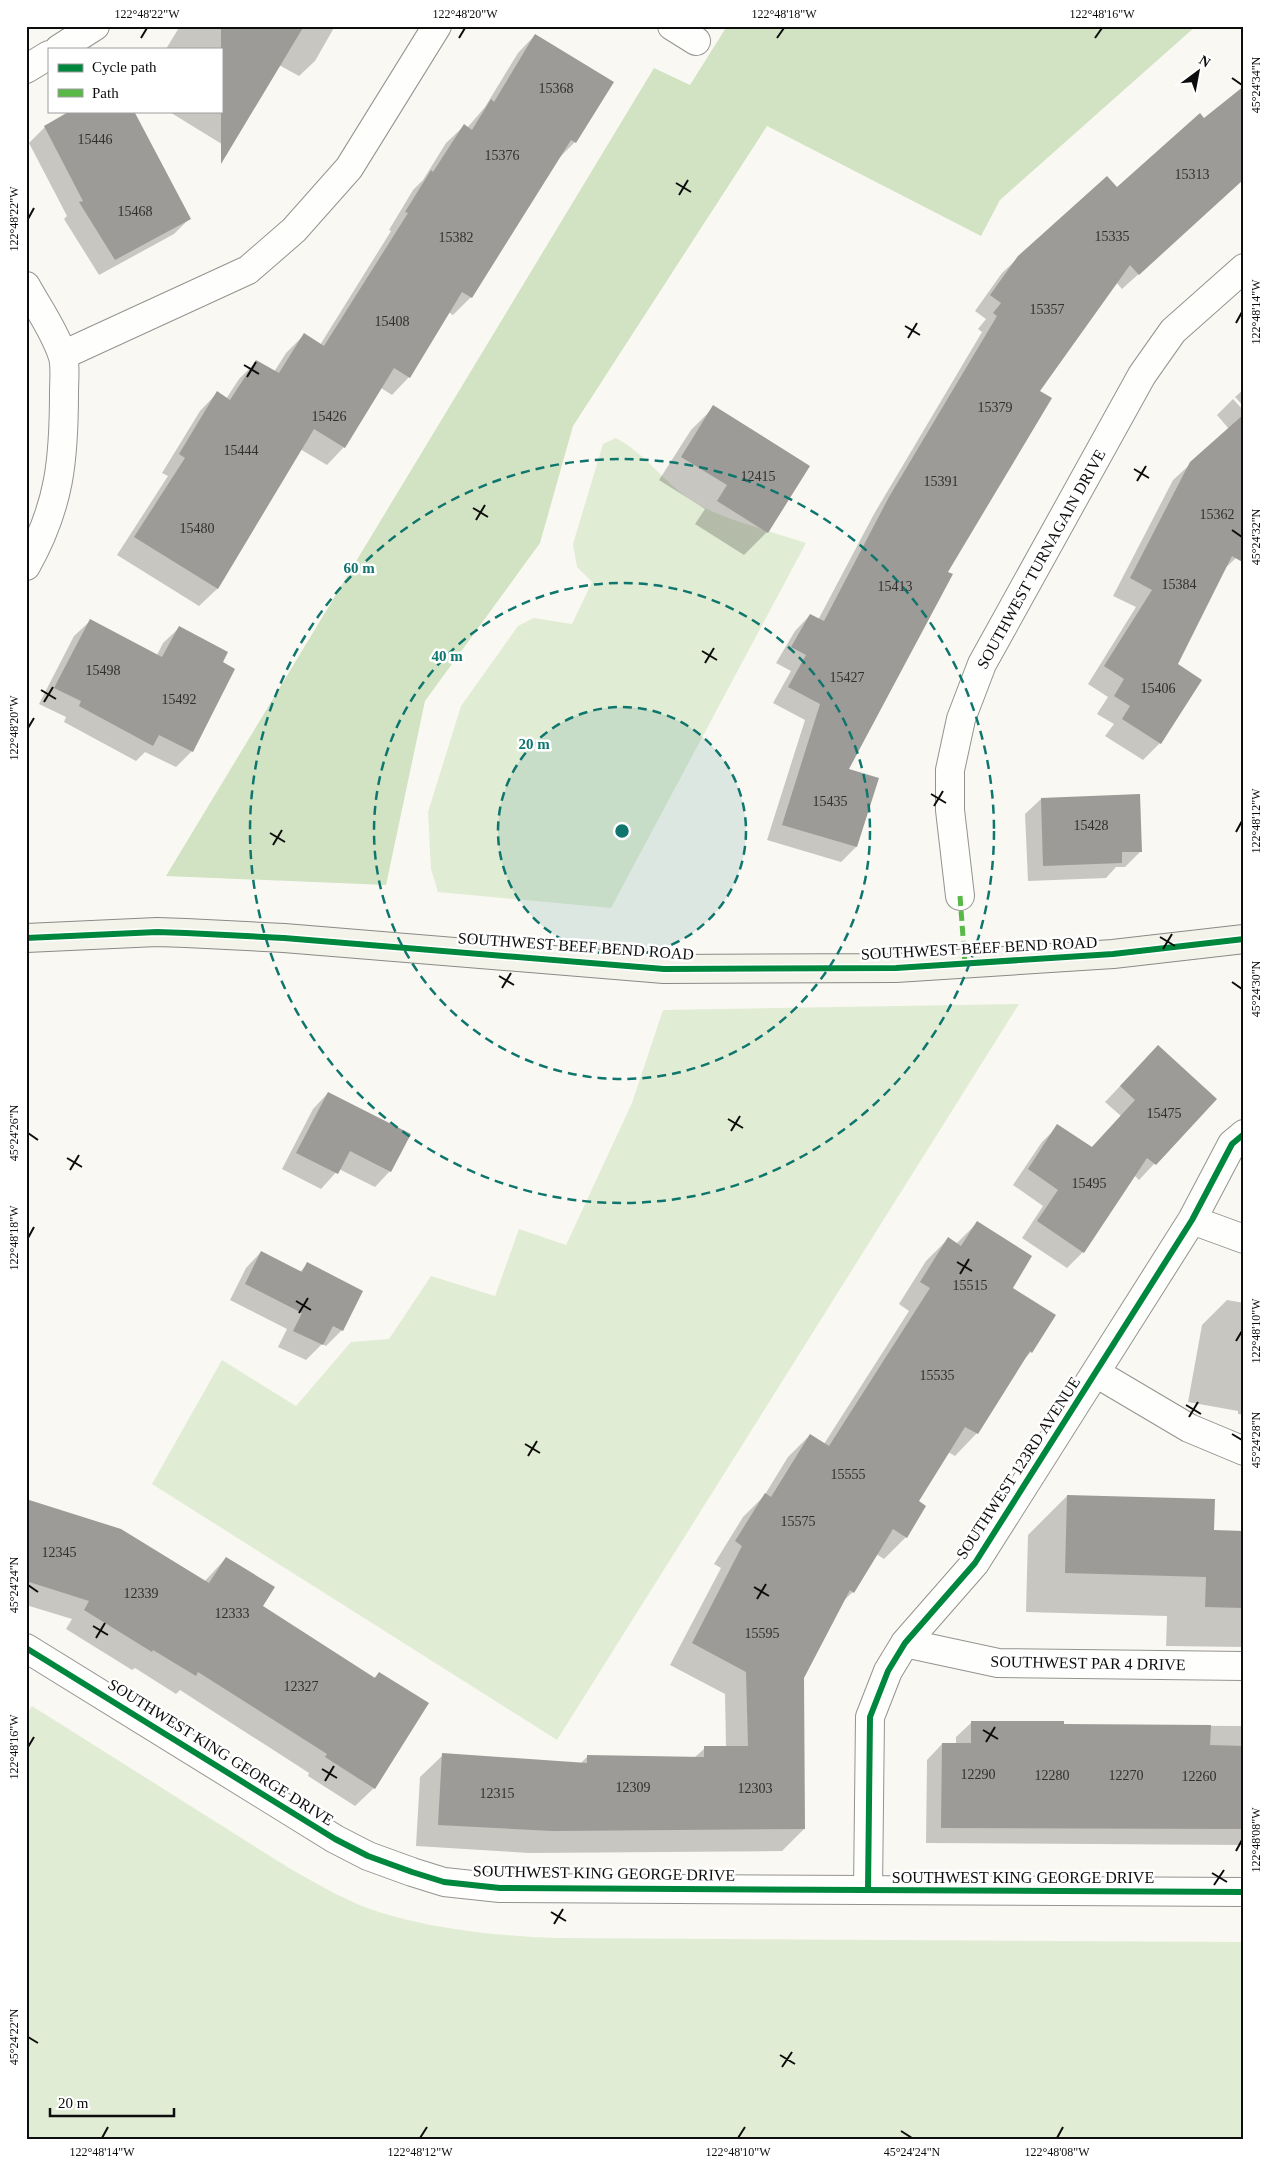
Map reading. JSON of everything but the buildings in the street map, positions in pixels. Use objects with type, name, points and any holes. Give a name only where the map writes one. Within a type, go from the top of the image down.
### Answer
[{"type":"main road","name":"SOUTHWEST BEEF BEND ROAD","points":[[26,938],[157,932],[186,933],[284,938],[664,969],[906,968],[1113,954],[1244,939]]},
{"type":"street","points":[[61,48],[95,26]]},
{"type":"street","points":[[63,355],[248,270],[288,235],[349,168],[436,26]]},
{"type":"street","points":[[672,26],[696,41]]},
{"type":"street","points":[[26,69],[48,56]]},
{"type":"street","name":"SOUTHWEST TURNAGAIN DRIVE","points":[[960,896],[950,810],[950,770],[961,718],[982,664],[1142,375],[1173,330],[1244,268]]},
{"type":"street","points":[[26,286],[63,355],[63,455],[54,501],[42,538],[26,566]]},
{"type":"street","name":"SOUTHWEST 123RD AVENUE","points":[[868,1890],[870,1717],[888,1671],[905,1643],[975,1563],[1192,1220],[1232,1144],[1244,1134]]},
{"type":"street","points":[[1192,1220],[1244,1239]]},
{"type":"street","points":[[1096,1373],[1189,1428],[1244,1451]]},
{"type":"street","name":"SOUTHWEST PAR 4 DRIVE","points":[[905,1643],[998,1664],[1244,1666]]},
{"type":"street","name":"SOUTHWEST KING GEORGE DRIVE","points":[[26,1648],[335,1840],[368,1856],[444,1882],[500,1888],[1244,1892]]},
{"type":"green space","points":[[727,26],[1196,26],[1000,200],[981,236],[767,126],[573,426],[540,543],[425,701],[386,885],[166,876],[654,68],[690,85]]},
{"type":"green space","points":[[616,438],[637,452],[674,487],[694,502],[733,520],[806,543],[611,908],[438,892],[431,869],[428,812],[461,706],[518,626],[534,618],[572,624],[592,582],[577,567],[573,544],[603,444]]},
{"type":"green space","points":[[1019,1004],[557,1740],[152,1484],[222,1360],[296,1406],[351,1342],[389,1339],[431,1276],[495,1296],[519,1229],[566,1245],[632,1103],[663,1010]]},
{"type":"green space","points":[[32,1706],[312,1881],[370,1909],[425,1924],[491,1934],[558,1938],[1244,1942],[1244,2139],[26,2139],[26,1714]]},
{"type":"marked path","points":[[960,896],[965,964]]},
{"type":"cycle path","points":[[26,938],[157,932],[186,933],[284,938],[664,969],[896,968],[1113,954],[1244,939]]},
{"type":"cycle path","points":[[868,1890],[870,1717],[888,1671],[905,1643],[975,1563],[1192,1220],[1232,1144],[1244,1134]]},
{"type":"cycle path","points":[[26,1648],[335,1839],[368,1856],[444,1882],[500,1888],[1244,1892]]}]
